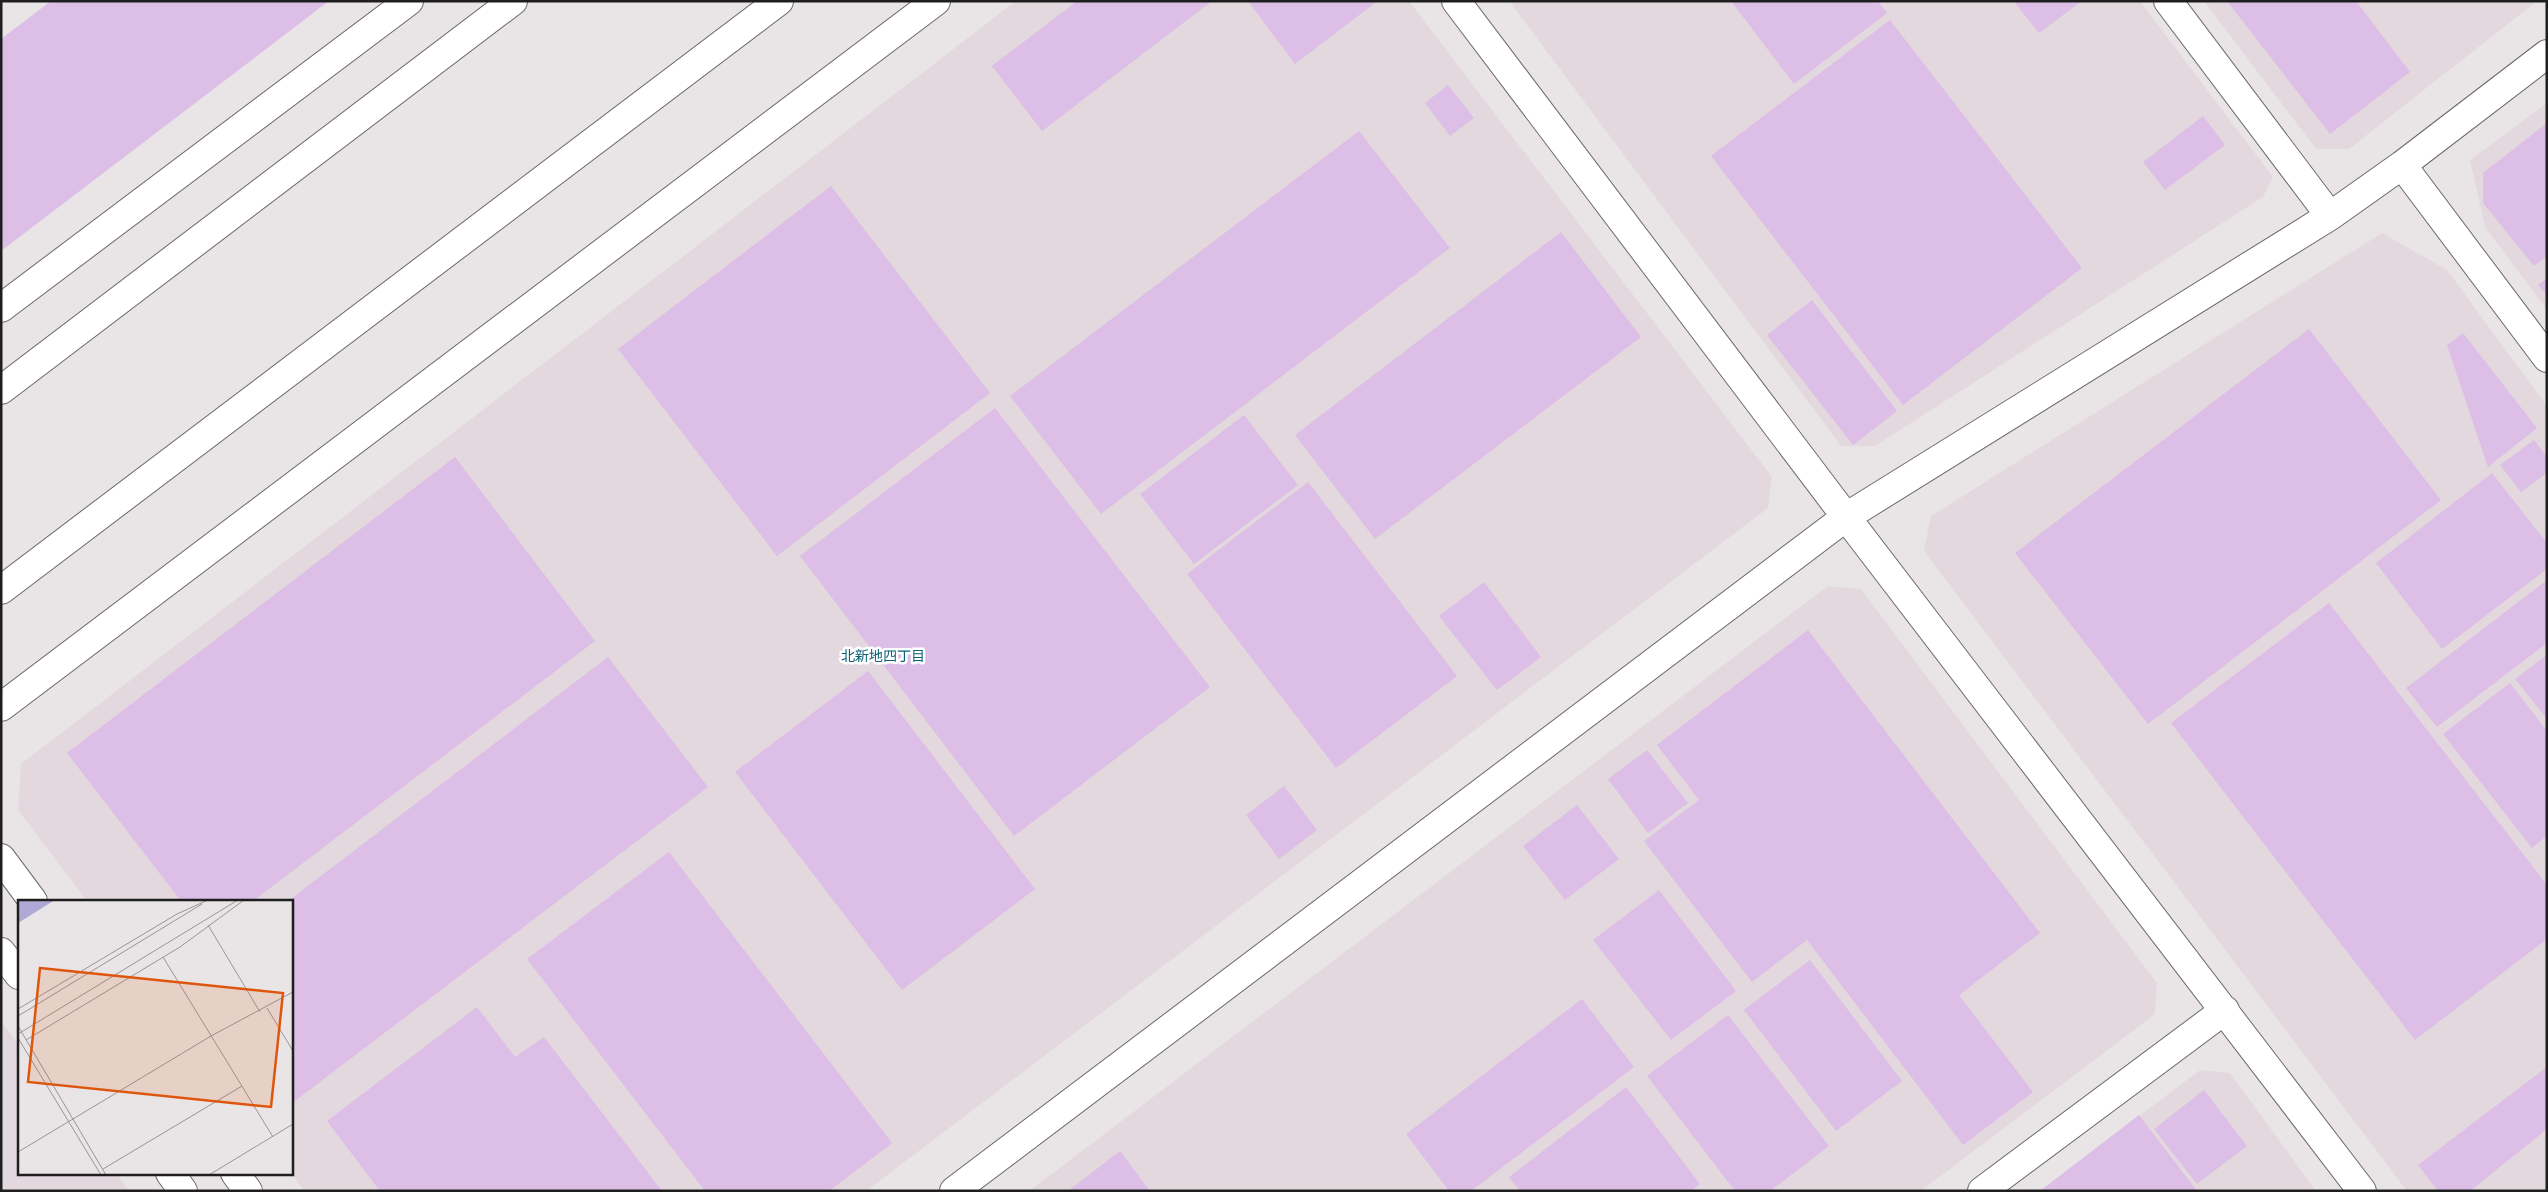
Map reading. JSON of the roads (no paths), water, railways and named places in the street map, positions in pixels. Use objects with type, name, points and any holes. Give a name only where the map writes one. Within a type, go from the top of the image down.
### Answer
[{"type":"main road","points":[[1,308],[409,1]]},
{"type":"main road","points":[[1,390],[513,1]]},
{"type":"main road","points":[[1,590],[627,114],[779,1]]},
{"type":"main road","points":[[1,707],[936,1]]},
{"type":"main road","points":[[1456,1],[1846,517],[2362,1191]]},
{"type":"main road","points":[[2168,1],[2330,216]]},
{"type":"main road","points":[[954,1191],[1846,517],[2330,216],[2402,165],[2547,54]]},
{"type":"main road","points":[[2402,165],[2547,358]]},
{"type":"main road","points":[[1,858],[32,900]]},
{"type":"main road","points":[[1,952],[18,974]]},
{"type":"main road","points":[[1982,1191],[2225,1010]]},
{"type":"main road","points":[[171,1174],[183,1191]]},
{"type":"main road","points":[[236,1174],[248,1191]]},
{"type":"district","name":"北新地四丁目","points":[[883,656]]}]
